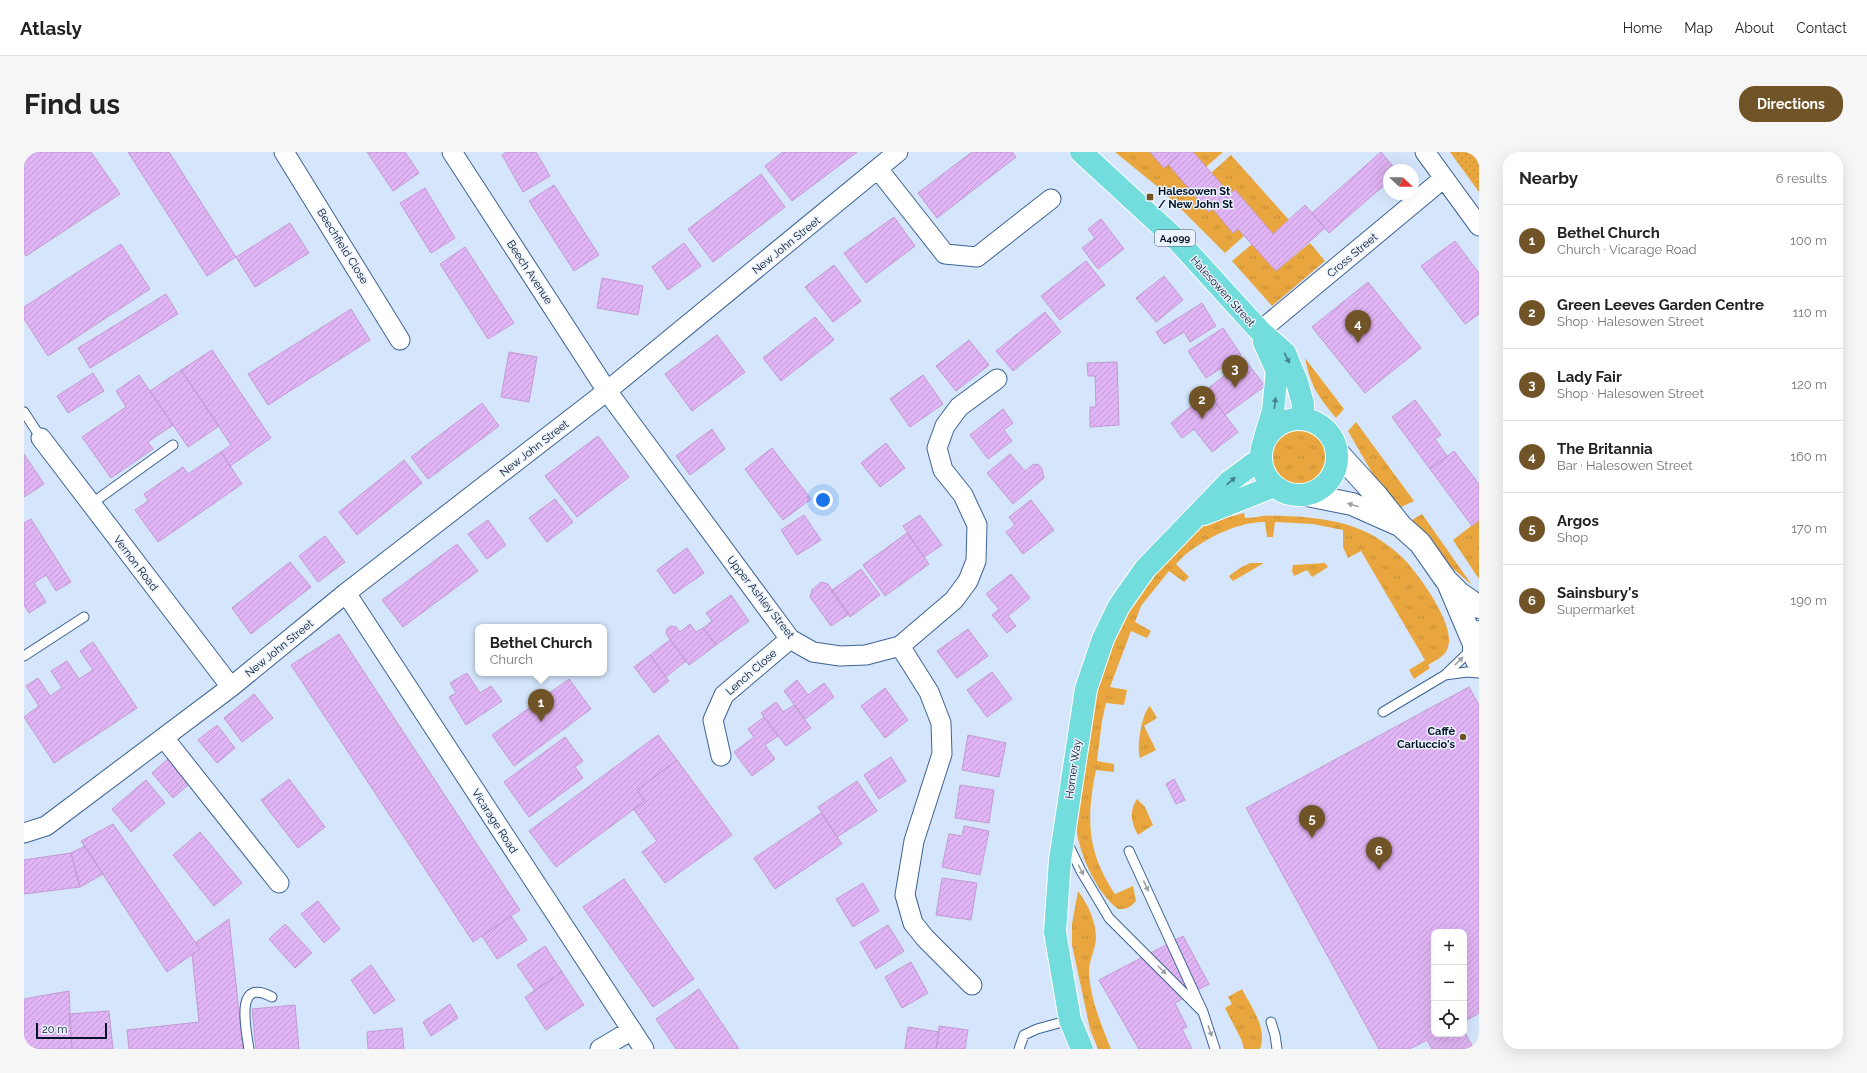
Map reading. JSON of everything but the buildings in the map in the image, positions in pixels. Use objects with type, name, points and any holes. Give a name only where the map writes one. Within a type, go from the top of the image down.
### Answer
[{"type":"main road","name":"Halesowen Street","points":[[1081,152],[1180,243],[1260,331],[1285,353],[1297,382],[1303,404],[1304,418]]},
{"type":"main road","name":"Halesowen Street","points":[[1260,331],[1276,371],[1273,411],[1262,449]]},
{"type":"main road","points":[[1304,418],[1313,420],[1325,428],[1334,440],[1338,453],[1335,471],[1325,485],[1307,495],[1296,495],[1281,491],[1274,486],[1264,473],[1262,449],[1272,429],[1278,424],[1288,420],[1304,418]]},
{"type":"main road","name":"Horner Way","points":[[1082,1049],[1070,1020],[1055,932],[1060,860],[1086,690],[1103,639],[1118,606],[1145,569],[1262,449]]},
{"type":"main road","name":"Horner Way","points":[[1193,519],[1274,486]]},
{"type":"street","name":"Beechfield Close","points":[[284,152],[400,340]]},
{"type":"street","name":"Beech Avenue","points":[[452,152],[607,391]]},
{"type":"street","name":"New John Street","points":[[25,829],[46,826],[231,687],[346,593],[607,391],[898,152]]},
{"type":"street","points":[[1425,152],[1479,226]]},
{"type":"street","points":[[878,169],[945,254],[977,257],[1051,199]]},
{"type":"street","name":"Cross Street","points":[[1260,331],[1444,178]]},
{"type":"street","points":[[972,985],[925,938],[913,922],[905,895],[914,841],[942,754],[941,723],[934,704],[929,692],[900,646],[954,600],[968,581],[976,561],[977,525],[963,495],[943,470],[937,448],[945,426],[959,407],[997,379]]},
{"type":"street","name":"Upper Ashley Street","points":[[607,391],[790,639],[813,652],[840,656],[866,655],[900,646]]},
{"type":"street","name":"Vernon Road","points":[[41,438],[231,687]]},
{"type":"street","points":[[1338,453],[1377,496],[1401,526],[1420,543],[1446,580],[1459,593],[1479,606]]},
{"type":"street","points":[[1307,495],[1352,504],[1401,526]]},
{"type":"street","points":[[1446,580],[1477,647]]},
{"type":"street","name":"Vicarage Road","points":[[346,593],[644,1049]]},
{"type":"street","name":"Lench Close","points":[[721,756],[713,720],[724,695],[790,639]]},
{"type":"street","points":[[164,738],[279,883]]},
{"type":"street","points":[[600,1049],[632,1030]]},
{"type":"lane","points":[[24,412],[41,438]]},
{"type":"lane","points":[[91,504],[173,445]]},
{"type":"lane","points":[[24,656],[84,617]]},
{"type":"lane","points":[[1383,712],[1444,675],[1477,647]]},
{"type":"lane","points":[[1444,675],[1467,672],[1479,673]]},
{"type":"lane","points":[[1064,835],[1081,871],[1109,918],[1203,1012]]},
{"type":"lane","points":[[1129,851],[1203,1012],[1215,1049]]},
{"type":"lane","points":[[248,1049],[245,1014],[246,1000],[250,994],[256,992],[263,992],[272,997]]},
{"type":"lane","points":[[1019,1049],[1024,1035],[1037,1029],[1070,1020]]},
{"type":"lane","points":[[1270,1022],[1275,1035],[1277,1049]]},
{"type":"green space","points":[[1115,152],[1150,152],[1164,168],[1168,164],[1209,212],[1213,209],[1233,233],[1238,229],[1244,236],[1225,253],[1164,192]]},
{"type":"green space","points":[[1193,152],[1223,152],[1206,167]]},
{"type":"green space","points":[[1450,152],[1479,152],[1479,192]]},
{"type":"green space","points":[[1231,155],[1289,220],[1273,234],[1235,190],[1230,194],[1211,173]]},
{"type":"green space","points":[[1310,243],[1325,261],[1272,306],[1232,261],[1252,244],[1276,271]]},
{"type":"green space","points":[[1305,358],[1344,409],[1336,418],[1316,391],[1310,377]]},
{"type":"green space","points":[[1356,422],[1414,501],[1399,508],[1378,483],[1348,431]]},
{"type":"green space","points":[[1294,427],[1306,427],[1316,431],[1325,440],[1329,450],[1329,462],[1321,477],[1306,485],[1294,485],[1284,481],[1275,472],[1271,462],[1271,450],[1275,440],[1284,431]]},
{"type":"green space","points":[[1244,513],[1245,518],[1286,516],[1337,522],[1365,531],[1382,541],[1402,557],[1426,587],[1441,613],[1446,626],[1449,637],[1448,647],[1443,655],[1428,665],[1430,668],[1414,679],[1409,670],[1425,660],[1361,551],[1348,558],[1343,547],[1343,530],[1313,524],[1275,522],[1273,537],[1267,537],[1265,522],[1254,523],[1229,529],[1194,548],[1176,564],[1189,577],[1184,582],[1169,571],[1141,606],[1135,622],[1151,631],[1147,638],[1131,631],[1110,687],[1127,690],[1124,705],[1106,703],[1102,721],[1097,761],[1114,764],[1114,772],[1096,770],[1091,804],[1091,835],[1099,864],[1115,894],[1133,886],[1136,901],[1128,908],[1118,909],[1102,892],[1089,870],[1080,846],[1075,823],[1095,695],[1102,670],[1127,612],[1143,586],[1198,529],[1214,521]]},
{"type":"green space","points":[[1422,514],[1472,585],[1451,567],[1412,520]]},
{"type":"green space","points":[[1479,520],[1479,579],[1453,540]]},
{"type":"green space","points":[[1250,563],[1264,563],[1233,581],[1229,576]]},
{"type":"green space","points":[[1325,563],[1328,567],[1312,577],[1307,570],[1294,576],[1292,571],[1293,565]]},
{"type":"green space","points":[[1150,706],[1157,718],[1144,726],[1156,750],[1140,758],[1140,731],[1144,715]]},
{"type":"green space","points":[[1137,799],[1145,807],[1153,825],[1138,835],[1132,822],[1132,812]]},
{"type":"green space","points":[[1078,891],[1088,907],[1095,925],[1096,939],[1089,969],[1091,989],[1096,1010],[1111,1049],[1098,1049],[1090,1029],[1072,945],[1072,924]]},
{"type":"green space","points":[[1242,989],[1254,1010],[1260,1026],[1262,1041],[1260,1049],[1244,1049],[1242,1041],[1225,1008],[1232,1004],[1228,997]]},
{"type":"place","name":"Halesowen St / New John St","points":[[1150,197]]},
{"type":"place","name":"The Britannia","points":[[1358,343]]},
{"type":"place","name":"Lady Fair","points":[[1235,388]]},
{"type":"place","name":"Green Leeves Garden Centre","points":[[1202,419]]},
{"type":"place","name":"Bethel Church","points":[[541,722]]},
{"type":"place","name":"Caffè Carluccio's","points":[[1463,737]]},
{"type":"place","name":"Argos","points":[[1312,838]]},
{"type":"place","name":"Sainsbury's","points":[[1379,870]]}]
